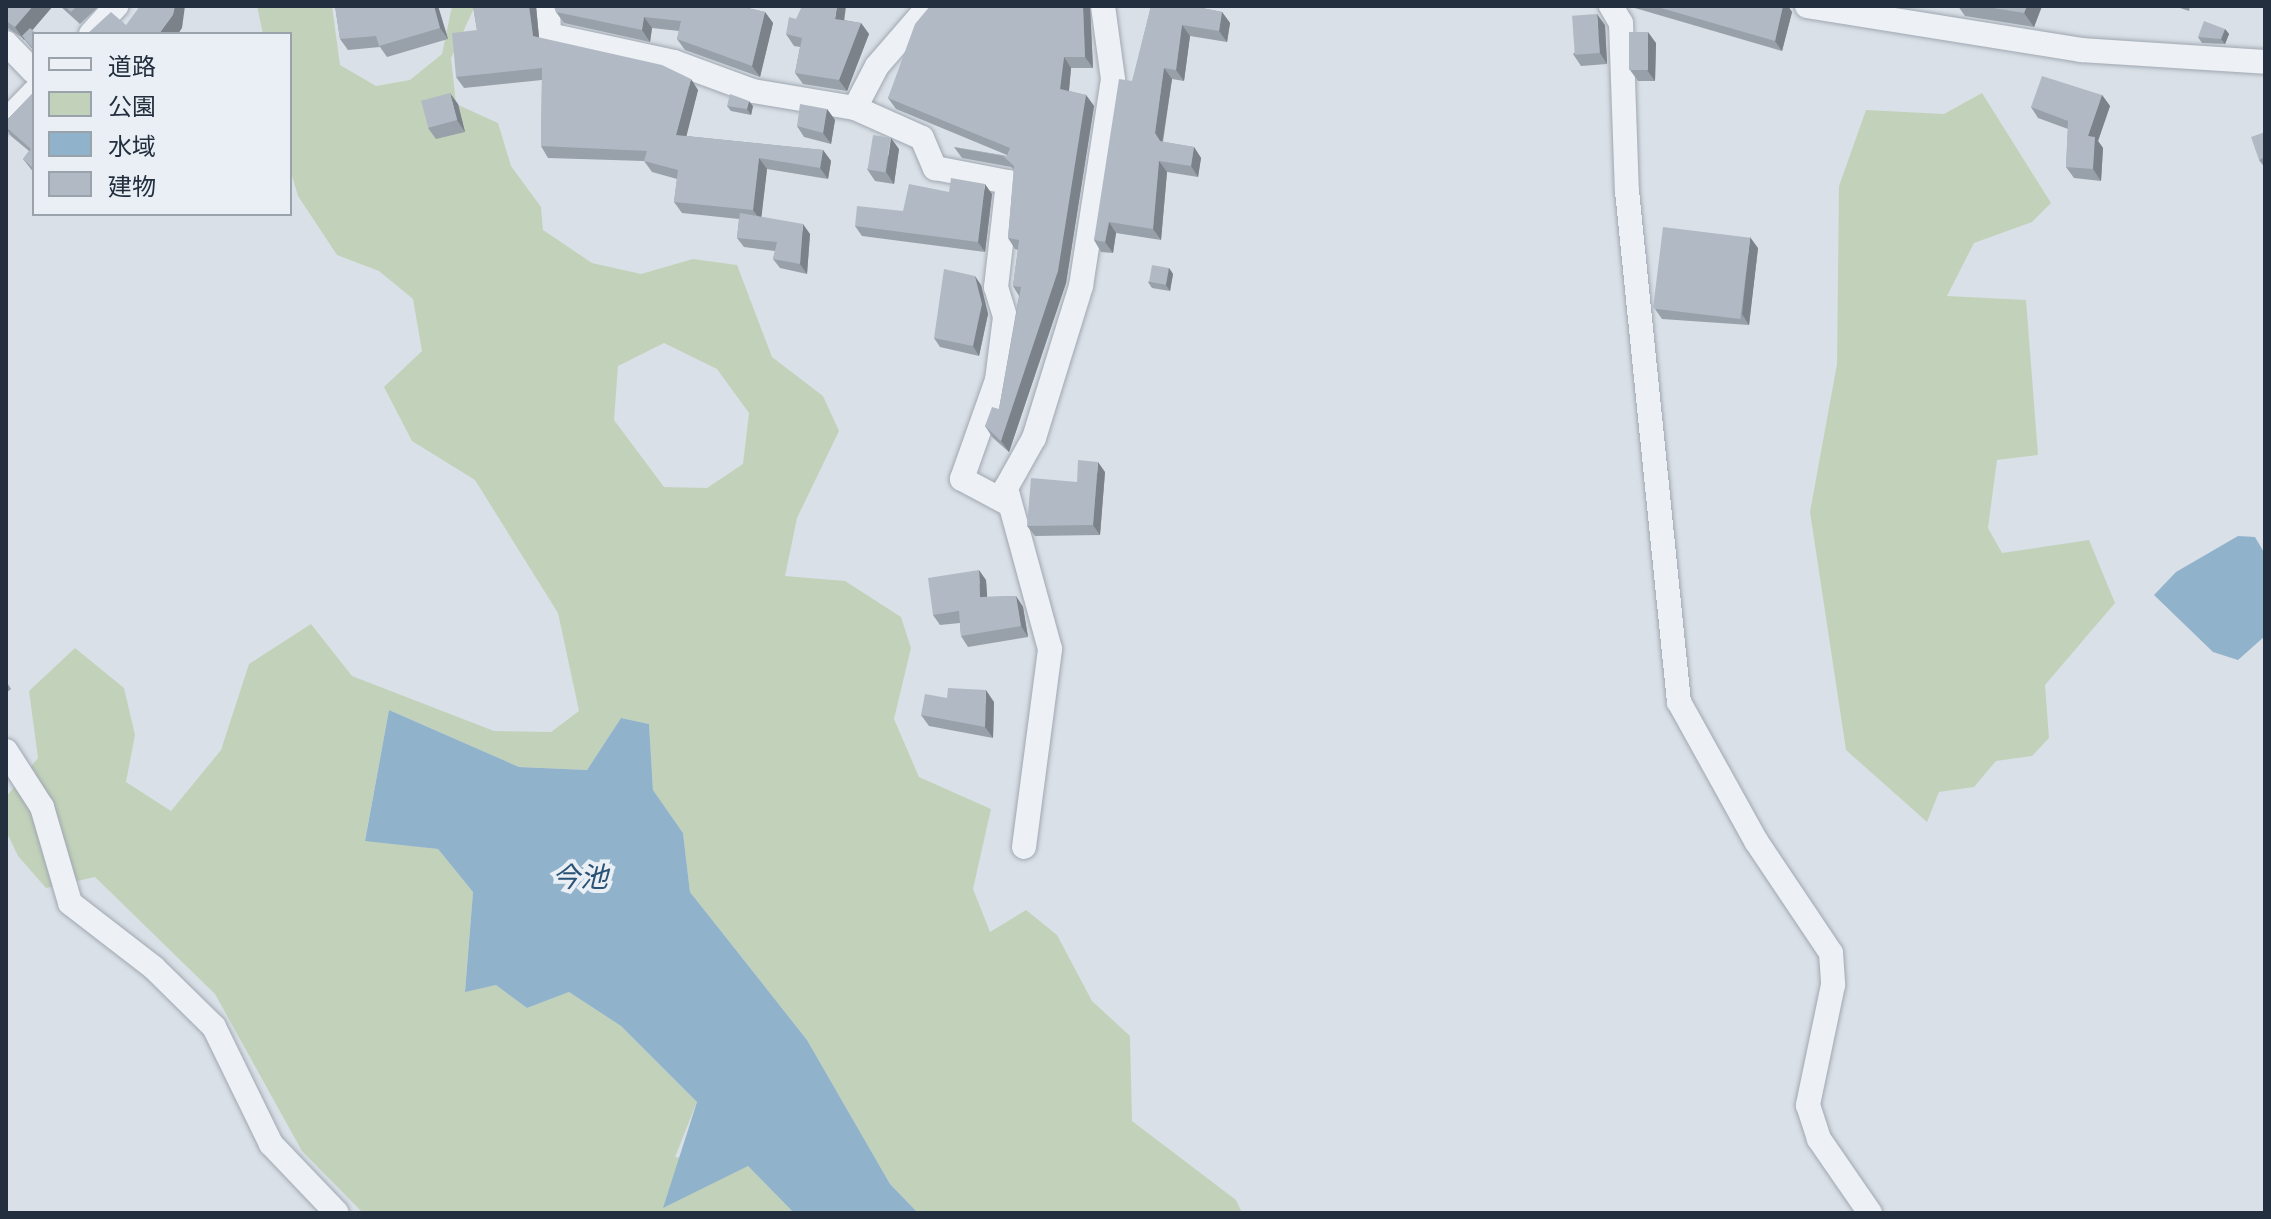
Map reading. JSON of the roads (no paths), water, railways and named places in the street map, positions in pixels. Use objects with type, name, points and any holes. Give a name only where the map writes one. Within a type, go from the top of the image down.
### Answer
[{"type":"street","points":[[93,32],[116,6]]},
{"type":"street","points":[[548,6],[549,35],[674,62],[753,91],[855,108],[922,138],[935,168],[1008,182],[996,287],[1005,317],[997,380],[962,479],[1009,504]]},
{"type":"street","points":[[855,108],[877,66],[929,6]]},
{"type":"street","points":[[1024,847],[1050,649],[1006,488],[1034,438],[1081,286],[1102,179],[1113,79],[1103,6]]},
{"type":"street","points":[[1611,6],[1621,23],[1627,191],[1679,702],[1740,814],[1831,953],[1833,985],[1808,1105],[1819,1139],[1870,1213]]},
{"type":"street","points":[[1807,6],[1907,26],[2081,50],[2265,62]]},
{"type":"street","points":[[1879,6],[1907,26]]},
{"type":"street","points":[[6,43],[32,70]]},
{"type":"street","points":[[6,121],[32,94]]},
{"type":"street","points":[[6,751],[42,807],[70,903],[154,968],[214,1027],[271,1144],[337,1213]]},
{"type":"water","points":[[2238,536],[2255,537],[2265,554],[2265,636],[2238,660],[2213,652],[2154,595],[2176,572]]},
{"type":"water","name":"今池","points":[[389,710],[519,767],[587,770],[621,718],[649,724],[653,790],[683,833],[690,892],[807,1040],[890,1184],[918,1213],[794,1213],[748,1166],[663,1208],[697,1102],[621,1026],[569,992],[527,1008],[496,985],[465,992],[473,892],[438,849],[365,841]]}]
